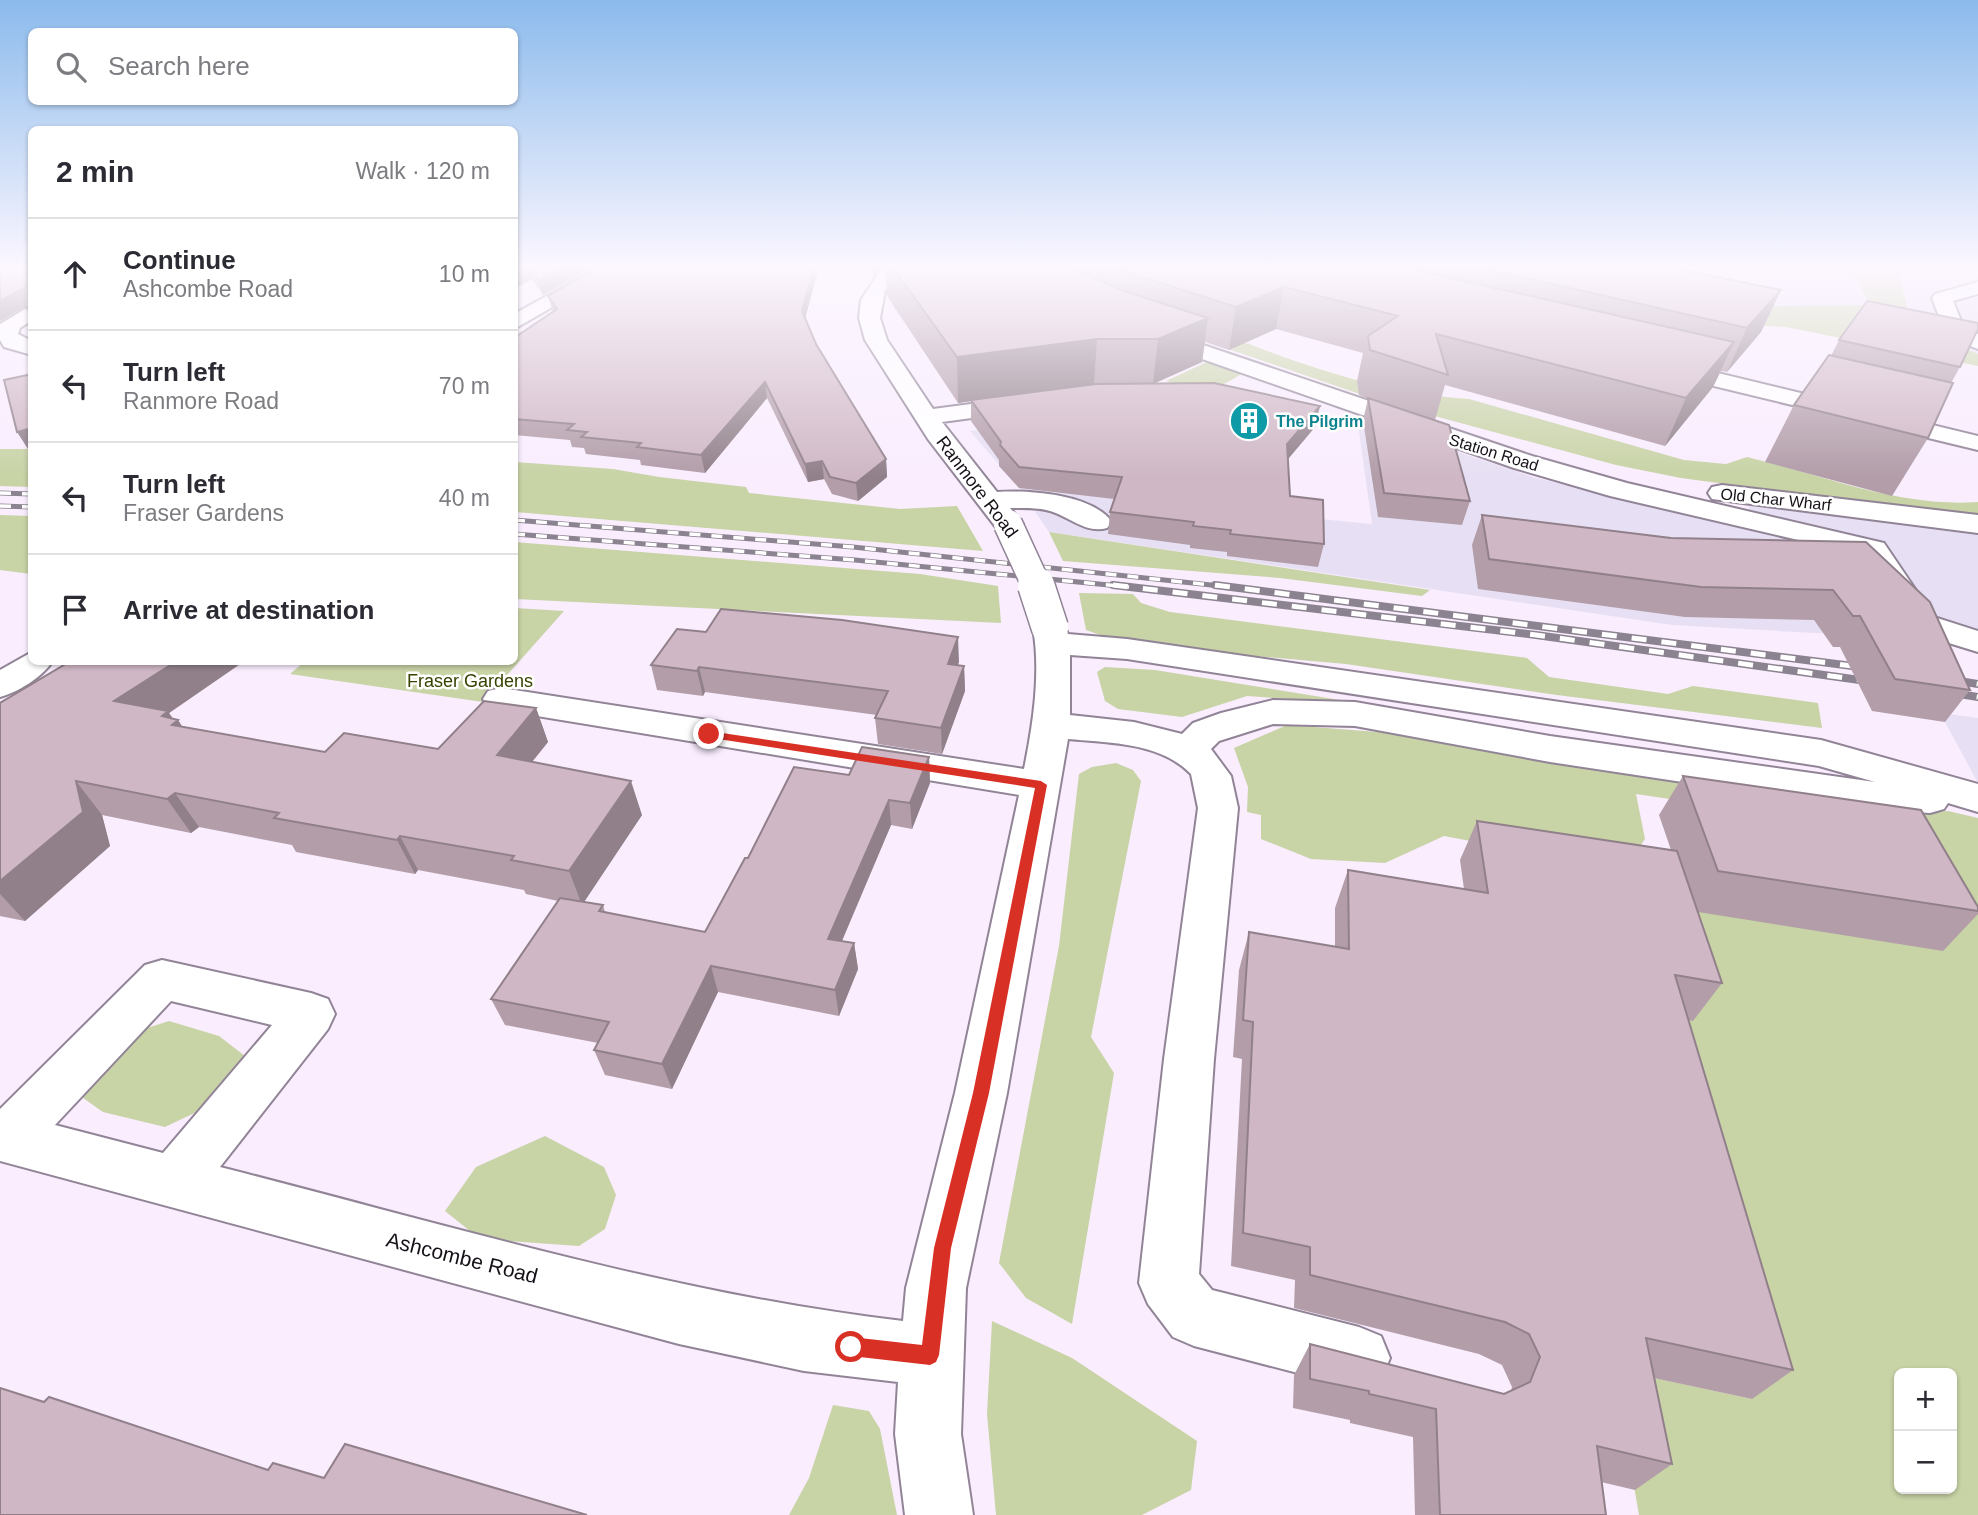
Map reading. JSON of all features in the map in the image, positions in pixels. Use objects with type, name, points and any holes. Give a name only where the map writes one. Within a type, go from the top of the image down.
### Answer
[{"type":"street","points":[[5,336],[12,342],[28,347]]},
{"type":"street","name":"Ranmore Road","points":[[875,336],[903,386],[999,512],[1032,572],[1051,636],[1051,725],[1041,785],[981,1093],[943,1248],[930,1355],[928,1434],[939,1515]]},
{"type":"street","name":"Station Road","points":[[1157,336],[1458,442],[1620,490],[1873,549],[1922,624],[1978,642]]},
{"type":"street","points":[[1641,361],[1974,443]]},
{"type":"street","points":[[926,417],[1042,401]]},
{"type":"street","name":"Old Char Wharf","points":[[1574,475],[1978,524]]},
{"type":"street","points":[[999,512],[1039,499],[1071,506],[1097,522]]},
{"type":"street","points":[[1051,636],[1821,753],[1978,800]]},
{"type":"street","points":[[0,686],[31,665]]},
{"type":"street","points":[[501,699],[1041,785]]},
{"type":"street","points":[[1189,749],[1206,732],[1273,712],[1355,714],[1550,750],[1848,793],[1978,800]]},
{"type":"street","points":[[1051,725],[1147,737],[1189,749],[1210,773],[1218,808],[1189,1059],[1169,1283],[1194,1316],[1397,1368]]},
{"type":"street","points":[[3,1137],[162,979],[311,1014],[173,1183]]},
{"type":"street","name":"Ashcombe Road","points":[[3,1137],[680,1314],[804,1340],[930,1355]]},
{"type":"shaded area","points":[[1883,336],[1978,336],[1978,354]]},
{"type":"shaded area","points":[[1092,415],[1225,510],[1372,524],[1357,418],[1536,478],[1747,527],[1750,500],[1744,486],[1978,518],[1978,651],[1913,625],[1833,634],[1672,625],[1049,532],[1019,488],[970,431]]},
{"type":"shaded area","points":[[1941,713],[1978,718],[1978,783],[1945,722]]},
{"type":"green space","points":[[1190,336],[1227,336],[1345,377],[1427,395],[1469,399],[1684,460],[1726,464],[1747,457],[1890,495],[1949,503],[1978,502],[1978,518],[1681,478],[1616,465],[1383,402]]},
{"type":"green space","points":[[1829,336],[1933,336],[1978,354],[1978,366]]},
{"type":"green space","points":[[1211,360],[1238,369],[1241,374],[1221,385],[1205,388],[1166,381]]},
{"type":"green space","points":[[0,449],[28,449],[28,487],[0,486]]},
{"type":"green space","points":[[518,462],[613,469],[746,487],[749,493],[900,509],[957,506],[983,551],[518,512]]},
{"type":"green space","points":[[0,515],[28,516],[28,574],[0,570]]},
{"type":"green space","points":[[1049,532],[1430,590],[1422,596],[1280,578],[1063,561]]},
{"type":"green space","points":[[518,542],[920,574],[998,586],[1001,623],[518,599]]},
{"type":"green space","points":[[1079,593],[1133,594],[1141,603],[1170,612],[1527,658],[1549,677],[1668,694],[1693,686],[1818,703],[1822,728],[1557,695],[1346,664],[1129,645],[1086,630]]},
{"type":"green space","name":"Fraser Gardens","points":[[518,608],[564,611],[518,663]]},
{"type":"green space","name":"Fraser Gardens","points":[[300,665],[516,665],[483,702],[290,674]]},
{"type":"green space","points":[[1105,667],[1155,670],[1371,705],[1247,696],[1182,717],[1118,709],[1105,701],[1097,672]]},
{"type":"green space","points":[[1287,725],[1417,735],[1822,803],[1854,826],[1636,794],[1645,839],[1623,870],[1444,836],[1385,863],[1311,859],[1261,839],[1261,815],[1247,812],[1248,787],[1234,748]]},
{"type":"green space","points":[[1116,763],[1133,770],[1141,781],[1091,1037],[1114,1073],[1072,1324],[1026,1298],[999,1263],[1059,946],[1079,774],[1092,767]]},
{"type":"green space","points":[[1948,811],[1978,818],[1978,1515],[1639,1515],[1614,1369],[1752,1399],[1659,907],[1911,813]]},
{"type":"green space","points":[[169,1021],[219,1036],[254,1063],[205,1108],[165,1127],[103,1112],[76,1093],[126,1035]]},
{"type":"green space","points":[[545,1136],[604,1167],[616,1195],[605,1229],[579,1246],[480,1239],[445,1211],[476,1167]]},
{"type":"green space","points":[[992,1321],[1072,1358],[1197,1441],[1191,1490],[1142,1515],[996,1515],[987,1414]]},
{"type":"green space","points":[[833,1405],[869,1411],[880,1429],[897,1515],[789,1515],[809,1478]]},
{"type":"building","points":[[518,336],[812,336],[886,459],[856,483],[830,477],[822,461],[805,464],[765,382],[701,455],[637,447],[641,443],[581,437],[587,432],[567,430],[574,424],[518,419]]},
{"type":"building","points":[[942,336],[1166,336],[1158,339],[1097,339],[957,357]]},
{"type":"building","points":[[1368,336],[1436,336],[1448,375],[1370,350]]},
{"type":"building","points":[[1443,336],[1706,336],[1734,342],[1686,398]]},
{"type":"building","points":[[1842,336],[1975,336],[1960,367],[1839,340]]},
{"type":"building","points":[[1829,355],[1953,383],[1928,438],[1794,405]]},
{"type":"building","points":[[28,375],[28,429],[17,432],[4,380]]},
{"type":"building","points":[[1214,383],[1320,406],[1287,444],[1290,496],[1323,500],[1324,544],[1230,534],[1231,530],[1193,526],[1194,522],[1110,512],[1122,477],[1019,467],[1000,445],[1001,442],[971,400],[1096,384]]},
{"type":"building","points":[[1368,398],[1449,425],[1470,501],[1384,493]]},
{"type":"building","points":[[1482,515],[1671,538],[1866,542],[1930,602],[1970,690],[1895,679],[1860,616],[1853,616],[1833,590],[1701,587],[1489,559]]},
{"type":"building","points":[[721,609],[842,620],[958,637],[948,664],[964,666],[941,728],[875,718],[888,691],[699,667],[697,671],[651,665],[677,629],[706,632]]},
{"type":"building","points":[[64,665],[170,665],[114,701],[168,711],[162,716],[178,720],[172,725],[325,752],[344,733],[438,749],[484,701],[536,708],[497,755],[631,781],[569,871],[511,860],[514,856],[400,836],[397,840],[274,818],[279,813],[175,793],[167,799],[76,781],[83,812],[0,881],[0,703]]},
{"type":"building","points":[[862,747],[929,757],[910,803],[889,800],[828,939],[854,943],[835,990],[711,966],[662,1064],[594,1050],[609,1022],[491,999],[560,898],[603,905],[599,911],[705,932],[745,858],[748,858],[794,767],[849,775]]},
{"type":"building","points":[[1683,776],[1921,810],[1978,911],[1718,871]]},
{"type":"building","points":[[1477,821],[1677,851],[1722,983],[1675,975],[1793,1370],[1646,1338],[1672,1464],[1597,1446],[1606,1515],[1440,1515],[1436,1409],[1310,1379],[1310,1344],[1504,1394],[1530,1382],[1540,1357],[1529,1334],[1505,1322],[1310,1275],[1310,1247],[1243,1233],[1253,1022],[1243,1020],[1249,932],[1349,949],[1348,870],[1488,893]]},
{"type":"building","points":[[0,1388],[44,1402],[49,1397],[268,1470],[273,1463],[324,1478],[345,1444],[587,1515],[0,1515]]},
{"type":"railway","points":[[0,493],[28,494]]},
{"type":"railway","points":[[0,506],[28,507]]},
{"type":"railway","points":[[518,520],[853,547],[1230,587]]},
{"type":"railway","points":[[518,534],[855,560],[1129,587]]},
{"type":"railway","points":[[1113,585],[1536,635],[1874,682]]},
{"type":"railway","points":[[1215,585],[1868,668]]},
{"type":"railway","points":[[1947,679],[1978,684]]},
{"type":"railway","points":[[1947,692],[1978,697]]},
{"type":"place","name":"The Pilgrim","points":[[1249,421]]},
{"type":"route","points":[[709,734],[1041,785],[981,1093],[943,1248],[936,1288],[930,1355],[851,1347]]}]
